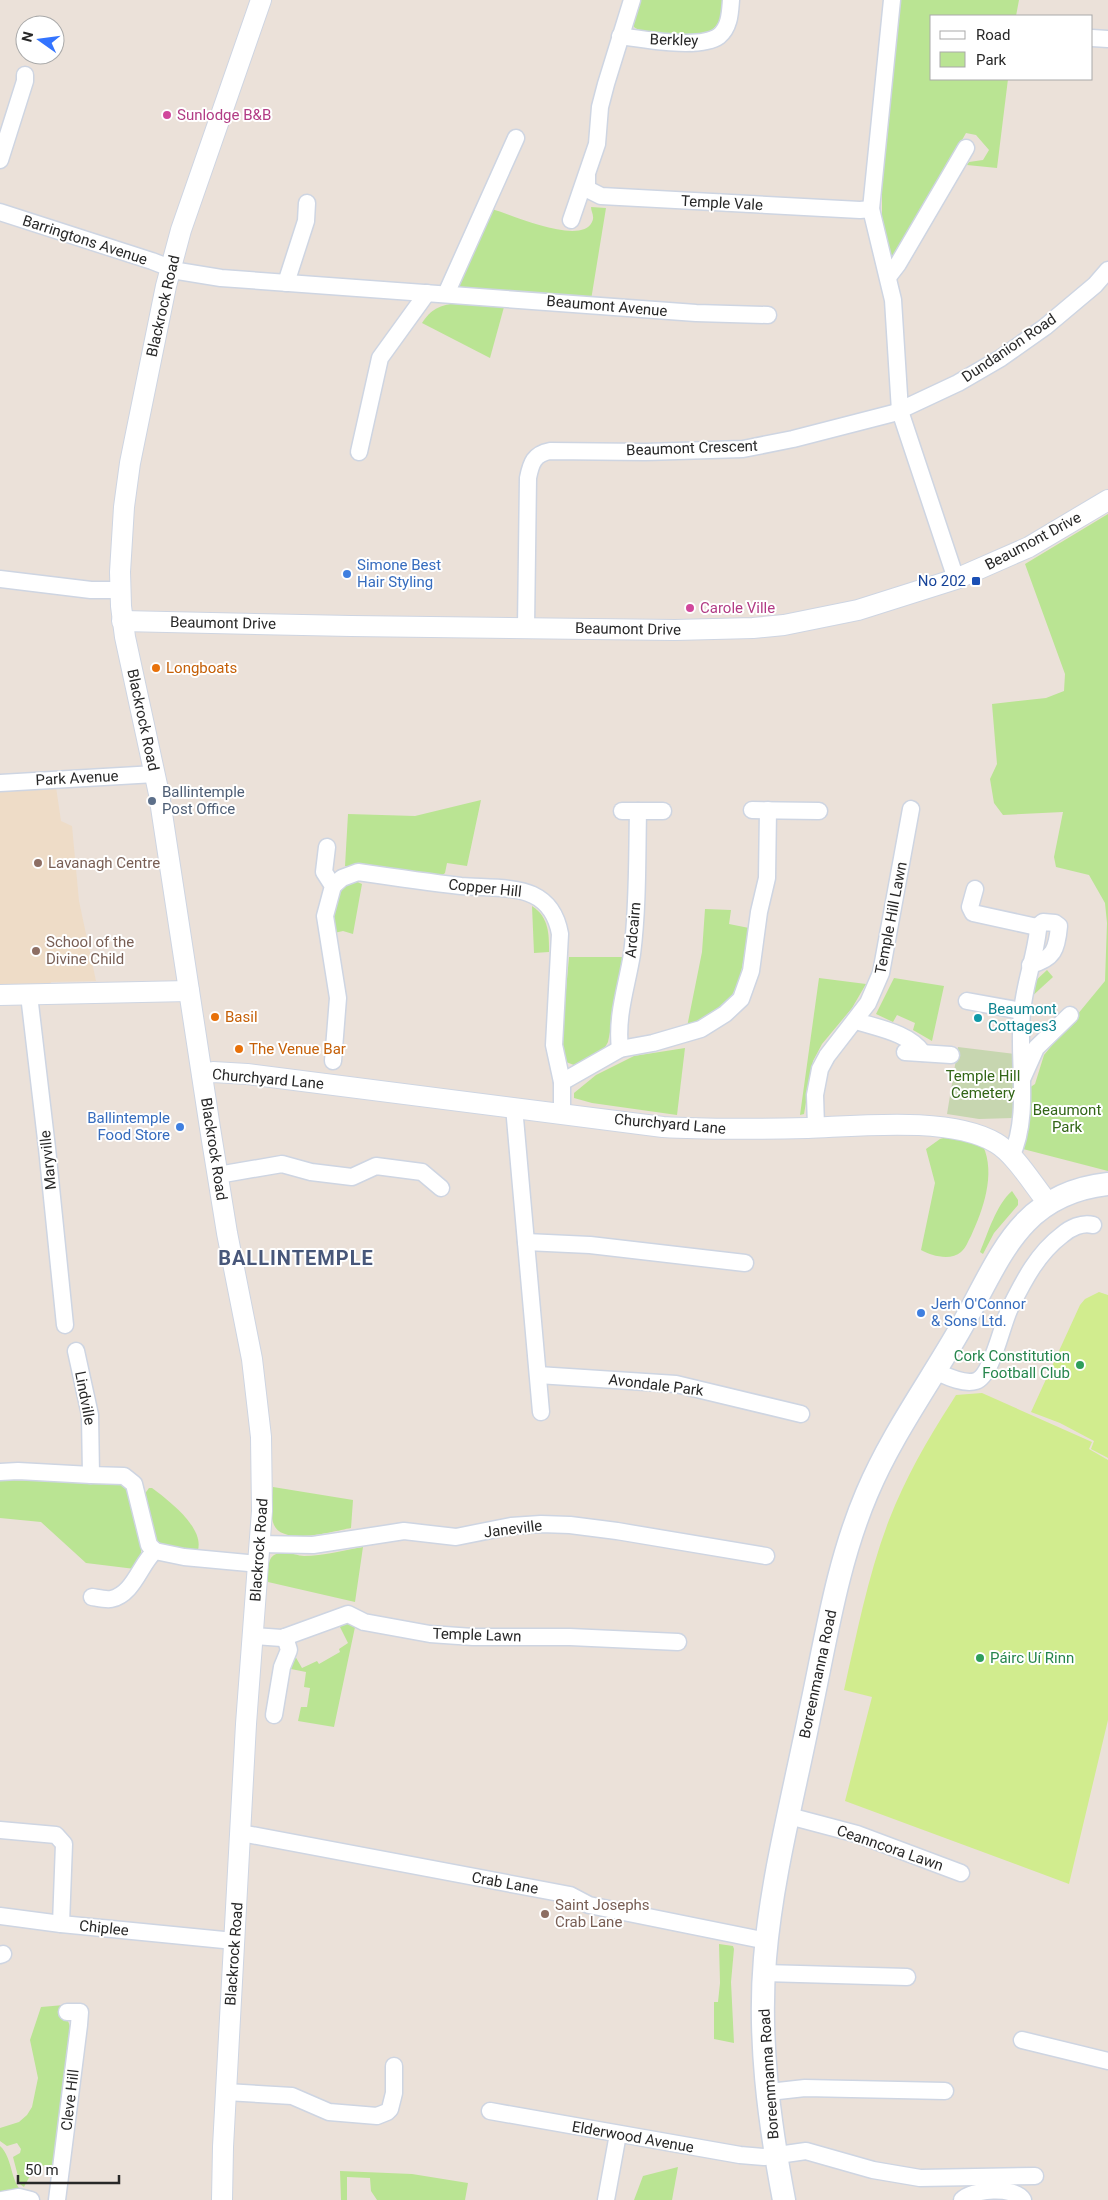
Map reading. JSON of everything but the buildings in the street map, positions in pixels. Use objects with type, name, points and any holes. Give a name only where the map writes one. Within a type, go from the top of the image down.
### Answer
[{"type":"main road","points":[[1048,1203],[1076,1191],[1108,1184]]},
{"type":"main road","name":"Boreenmanna Road","points":[[784,2200],[768,2092],[763,2033],[764,1972],[775,1884],[833,1604],[847,1547],[880,1465],[909,1412],[935,1372],[1011,1238],[1030,1217],[1048,1203]]},
{"type":"street","name":"Blackrock Road","points":[[222,2200],[234,1941],[263,1465],[258,1405],[250,1350],[218,1175],[155,774],[122,621],[120,590],[123,521],[130,463],[170,268],[194,192],[261,0]]},
{"type":"street","points":[[571,220],[587,176],[598,135],[600,107],[632,0]]},
{"type":"street","name":"Berkley","points":[[620,36],[694,42],[712,39],[719,36],[725,28],[730,16],[731,0]]},
{"type":"street","points":[[892,0],[871,209],[888,277],[896,320],[900,411],[956,579]]},
{"type":"street","points":[[1093,38],[1108,39]]},
{"type":"street","points":[[0,160],[25,81],[25,75]]},
{"type":"street","points":[[446,294],[516,138]]},
{"type":"street","points":[[888,277],[898,264],[966,148]]},
{"type":"street","name":"Temple Vale","points":[[587,176],[587,190],[602,196],[860,210],[871,209]]},
{"type":"street","points":[[286,283],[306,221],[307,203]]},
{"type":"street","name":"Barringtons Avenue","points":[[0,212],[170,268]]},
{"type":"street","name":"Beaumont Avenue","points":[[170,268],[185,273],[221,278],[704,314],[768,315]]},
{"type":"street","name":"Dundanion Road","points":[[900,411],[958,383],[1001,358],[1045,327],[1095,285],[1108,270]]},
{"type":"street","points":[[359,452],[380,358],[427,293]]},
{"type":"street","name":"Beaumont Crescent","points":[[526,627],[528,478],[532,463],[538,455],[550,451],[662,452],[743,449],[793,440],[900,411]]},
{"type":"street","name":"Beaumont Drive","points":[[122,621],[351,626],[717,629],[778,625],[858,610],[956,579],[1029,547],[1108,500]]},
{"type":"street","points":[[0,579],[91,590],[120,590]]},
{"type":"street","name":"Park Avenue","points":[[0,783],[155,774]]},
{"type":"street","name":"Temple Hill Lawn","points":[[816,1127],[815,1095],[820,1070],[836,1043],[856,1021],[868,1003],[882,970],[911,809]]},
{"type":"street","points":[[562,1082],[620,1049],[653,1043],[693,1032],[720,1017],[741,999],[751,972],[759,912],[767,878],[760,810],[819,811]]},
{"type":"street","name":"Ardcairn","points":[[620,1049],[618,1032],[619,1014],[633,942],[630,811],[662,811]]},
{"type":"street","points":[[328,847],[324,872],[333,886],[325,916],[338,998],[333,1061]]},
{"type":"street","name":"Copper Hill","points":[[333,886],[342,878],[358,872],[462,886],[526,892],[544,901],[557,920],[560,934],[554,1045],[562,1082],[562,1113]]},
{"type":"street","points":[[975,889],[970,906],[973,913],[1037,930]]},
{"type":"street","points":[[1011,1157],[1018,1143],[1021,1121],[1022,1079],[1019,1041],[1030,965],[1037,930],[1043,922],[1055,922],[1059,926],[1056,948],[1043,962],[1030,965]]},
{"type":"street","points":[[0,995],[189,991]]},
{"type":"street","name":"Maryville","points":[[29,995],[65,1325]]},
{"type":"street","points":[[967,1001],[1022,1011]]},
{"type":"street","points":[[1022,1079],[1036,1048],[1070,1015]]},
{"type":"street","points":[[856,1021],[902,1036],[917,1046],[923,1053]]},
{"type":"street","points":[[905,1052],[951,1055]]},
{"type":"street","name":"Churchyard Lane","points":[[202,1074],[213,1072],[247,1074],[663,1127],[700,1129],[906,1125],[952,1129],[969,1132],[995,1142],[1011,1157],[1048,1203]]},
{"type":"street","points":[[514,1107],[541,1412]]},
{"type":"street","points":[[218,1175],[282,1164],[311,1172],[352,1177],[376,1166],[422,1172],[442,1188]]},
{"type":"street","points":[[935,1372],[965,1382],[976,1381],[980,1378],[990,1364],[1010,1307],[1038,1259],[1049,1246],[1068,1230],[1079,1225],[1093,1225]]},
{"type":"street","points":[[526,1242],[590,1245],[745,1263]]},
{"type":"street","name":"Lindville","points":[[76,1351],[89,1379],[87,1398],[92,1426],[91,1475]]},
{"type":"street","name":"Avondale Park","points":[[538,1375],[676,1384],[800,1414]]},
{"type":"street","points":[[0,1472],[18,1471],[124,1476],[134,1484],[149,1545],[155,1551],[184,1557],[258,1564]]},
{"type":"street","name":"Janeville","points":[[259,1544],[313,1545],[404,1531],[456,1537],[511,1526],[541,1524],[614,1530],[766,1556]]},
{"type":"street","points":[[92,1597],[112,1599],[128,1589],[155,1551]]},
{"type":"street","name":"Temple Lawn","points":[[253,1636],[285,1637],[348,1614],[364,1622],[430,1634],[473,1637],[570,1637],[678,1642]]},
{"type":"street","points":[[274,1715],[282,1667],[289,1650],[285,1637]]},
{"type":"street","name":"Ceanncora Lawn","points":[[789,1816],[857,1834],[961,1873]]},
{"type":"street","name":"Chiplee","points":[[0,1830],[56,1835],[64,1844],[61,1924],[234,1941]]},
{"type":"street","name":"Crab Lane","points":[[241,1833],[570,1895],[589,1905],[767,1941]]},
{"type":"street","points":[[0,1916],[61,1924]]},
{"type":"street","points":[[764,1972],[907,1977]]},
{"type":"street","name":"Cleve Hill","points":[[58,2200],[80,2012],[68,2012]]},
{"type":"street","points":[[1022,2040],[1108,2061]]},
{"type":"street","points":[[226,2092],[292,2096],[330,2112],[377,2116],[390,2109],[394,2093],[394,2066]]},
{"type":"street","points":[[768,2092],[804,2088],[945,2091]]},
{"type":"street","name":"Elderwood Avenue","points":[[490,2111],[740,2155],[760,2157],[806,2151],[874,2170],[920,2178],[1035,2176]]},
{"type":"street","points":[[606,2200],[618,2134]]},
{"type":"street","points":[[962,2200],[972,2193],[1008,2191],[1016,2193],[1023,2200]]},
{"type":"street","points":[[2,2200],[12,2198],[31,2200]]},
{"type":"shaded area","name":"Lavanagh Centre","points":[[56,787],[61,821],[72,826],[79,901],[96,981],[51,982],[51,986],[0,986],[0,792]]},
{"type":"green space","points":[[640,0],[724,0],[720,19],[713,29],[697,34],[674,36],[650,33],[634,27],[632,21]]},
{"type":"green space","points":[[898,0],[1019,0],[1016,15],[930,15],[930,80],[1008,80],[997,168],[967,165],[969,162],[983,160],[989,150],[976,135],[966,133],[895,256],[889,254],[882,226],[882,180]]},
{"type":"green space","points":[[591,207],[606,208],[591,300],[458,289],[492,209],[545,227],[575,231],[585,229],[592,222]]},
{"type":"green space","points":[[457,303],[504,307],[490,358],[422,323],[436,308]]},
{"type":"green space","name":"Beaumont Park","points":[[1108,514],[1108,1171],[1023,1149],[1026,1090],[1035,1084],[1044,1055],[1105,981],[1107,923],[1105,903],[1089,875],[1056,867],[1054,857],[1063,812],[1003,815],[994,803],[990,779],[997,764],[992,704],[1046,698],[1064,691],[1065,674],[1025,564]]},
{"type":"green space","points":[[481,800],[467,866],[447,863],[445,873],[441,876],[345,866],[348,814],[415,816]]},
{"type":"green space","points":[[355,881],[362,884],[353,934],[343,931],[334,933],[333,918],[338,896],[342,890]]},
{"type":"green space","points":[[532,906],[542,915],[547,926],[549,952],[534,953]]},
{"type":"green space","points":[[705,909],[731,910],[729,924],[749,928],[743,964],[736,989],[720,1008],[687,1027],[702,952]]},
{"type":"green space","points":[[569,957],[625,957],[608,1042],[604,1049],[584,1063],[574,1065],[566,1062],[561,1045]]},
{"type":"green space","points":[[1047,970],[1053,977],[1029,999],[1032,984]]},
{"type":"green space","points":[[819,978],[866,984],[852,1008],[822,1044],[813,1061],[804,1114],[800,1115]]},
{"type":"green space","points":[[894,978],[944,986],[932,1041],[913,1030],[915,1023],[897,1015],[893,1022],[876,1014]]},
{"type":"green space","name":"Temple Hill Cemetery","points":[[958,1047],[1015,1054],[1013,1118],[979,1119],[947,1114]]},
{"type":"green space","points":[[685,1048],[677,1115],[592,1103],[574,1098],[574,1093],[596,1075],[634,1056]]},
{"type":"green space","points":[[947,1137],[983,1146],[987,1157],[988,1180],[980,1215],[966,1246],[957,1255],[947,1257],[935,1256],[921,1250],[935,1183],[926,1149],[940,1139]]},
{"type":"green space","points":[[1012,1191],[1018,1200],[1018,1205],[994,1233],[983,1254],[980,1252],[993,1220],[1001,1204]]},
{"type":"green space","name":"Cork Constitution Football Club","points":[[1099,1292],[1108,1295],[1108,1458],[1091,1449],[1094,1441],[1060,1423],[1031,1412],[1080,1305],[1085,1299]]},
{"type":"green space","name":"Páirc Uí Rinn","points":[[982,1393],[1092,1442],[1089,1449],[1108,1460],[1108,1720],[1069,1884],[845,1801],[872,1697],[844,1690],[875,1562],[889,1520],[917,1460],[956,1395]]},
{"type":"green space","points":[[0,1480],[121,1483],[126,1486],[131,1494],[141,1546],[141,1555],[135,1569],[86,1563],[41,1522],[0,1518]]},
{"type":"green space","points":[[273,1487],[353,1500],[351,1528],[322,1534],[298,1536],[287,1535],[279,1531],[274,1525],[272,1516]]},
{"type":"green space","points":[[149,1488],[152,1488],[167,1500],[190,1523],[196,1532],[198,1550],[194,1552],[157,1543],[141,1499]]},
{"type":"green space","points":[[363,1547],[355,1602],[268,1582],[271,1558],[279,1553],[311,1556]]},
{"type":"green space","points":[[344,1622],[355,1627],[334,1727],[298,1721],[301,1707],[307,1707],[310,1688],[304,1687],[306,1672],[286,1668],[295,1656],[302,1668],[317,1661],[319,1664],[340,1652],[339,1649],[348,1643],[338,1623]]},
{"type":"green space","points":[[719,1944],[733,1946],[734,1949],[731,1982],[734,2043],[714,2039],[714,2002],[718,2002],[720,1983]]},
{"type":"green space","points":[[64,2005],[63,2017],[68,2021],[72,2032],[56,2166],[38,2167],[24,2187],[20,2184],[13,2157],[20,2153],[21,2149],[17,2143],[7,2146],[0,2141],[0,2128],[19,2122],[32,2107],[38,2078],[30,2040],[41,2007]]},
{"type":"green space","points":[[0,2146],[7,2157],[15,2181],[22,2191],[0,2193]]},
{"type":"green space","points":[[678,2167],[672,2200],[634,2200],[643,2176]]},
{"type":"green space","points":[[340,2171],[412,2174],[468,2183],[465,2200],[377,2200],[371,2191],[370,2178],[347,2177],[347,2200],[341,2200]]},
{"type":"place","name":"Sunlodge B&B","points":[[167,115]]},
{"type":"place","name":"Simone Best Hair Styling","points":[[347,574]]},
{"type":"place","name":"No 202","points":[[976,581]]},
{"type":"place","name":"Carole Ville","points":[[690,608]]},
{"type":"place","name":"Longboats","points":[[156,668]]},
{"type":"place","name":"Ballintemple Post Office","points":[[152,801]]},
{"type":"place","name":"Lavanagh Centre","points":[[38,863]]},
{"type":"place","name":"School of the Divine Child","points":[[36,951]]},
{"type":"place","name":"Basil","points":[[215,1017]]},
{"type":"place","name":"Beaumont Cottages3","points":[[978,1018]]},
{"type":"place","name":"The Venue Bar","points":[[239,1049]]},
{"type":"place","name":"Ballintemple Food Store","points":[[180,1127]]},
{"type":"place","name":"Jerh O'Connor & Sons Ltd.","points":[[921,1313]]},
{"type":"place","name":"Cork Constitution Football Club","points":[[1080,1365]]},
{"type":"place","name":"Páirc Uí Rinn","points":[[980,1658]]},
{"type":"place","name":"Saint Josephs Crab Lane","points":[[545,1914]]},
{"type":"district","name":"BALLINTEMPLE","points":[[296,1258]]}]
